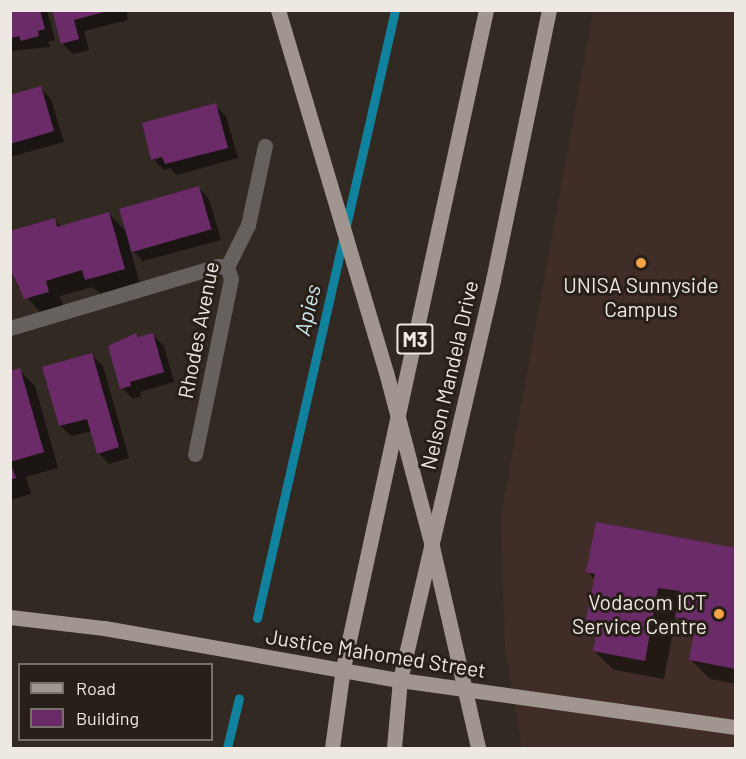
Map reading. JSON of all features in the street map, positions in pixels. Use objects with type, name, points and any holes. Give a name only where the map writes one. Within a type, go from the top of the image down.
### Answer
[{"type":"main road","points":[[278,10],[389,383],[431,542],[478,748]]},
{"type":"main road","name":"Nelson Mandela Drive","points":[[332,748],[343,668],[486,10]]},
{"type":"main road","name":"Nelson Mandela Drive","points":[[394,748],[400,680],[493,280],[549,10]]},
{"type":"main road","name":"Justice Mahomed Street","points":[[11,617],[187,642],[343,668],[400,680],[735,727]]},
{"type":"street","name":"Rhodes Avenue","points":[[195,454],[231,279],[227,267],[248,225],[265,146]]},
{"type":"street","points":[[10,328],[218,266],[227,267]]},
{"type":"shaded area","name":"UNISA Sunnyside Campus","points":[[593,11],[735,11],[735,748],[522,748],[505,649],[501,516]]},
{"type":"building","points":[[10,10],[40,10],[45,29],[38,31],[39,36],[21,41],[19,36],[10,38]]},
{"type":"building","points":[[52,10],[108,11],[74,20],[79,39],[61,44]]},
{"type":"building","points":[[41,86],[54,131],[10,144],[10,95]]},
{"type":"building","points":[[216,103],[228,148],[165,164],[162,157],[151,160],[142,123]]},
{"type":"building","points":[[199,186],[211,229],[132,252],[119,209]]},
{"type":"building","points":[[109,212],[125,269],[85,280],[82,270],[46,281],[49,292],[24,299],[10,268],[10,231],[55,218],[57,227]]},
{"type":"building","points":[[136,333],[138,337],[153,333],[164,372],[130,382],[131,386],[120,389],[108,346]]},
{"type":"building","points":[[92,353],[119,447],[97,454],[87,419],[59,426],[42,367]]},
{"type":"building","points":[[20,368],[44,452],[10,462],[10,371]]},
{"type":"building","points":[[10,462],[16,478],[10,480]]},
{"type":"building","points":[[596,522],[736,548],[736,669],[689,660],[696,622],[675,617],[680,591],[658,588],[645,661],[593,651],[597,628],[585,626],[595,574],[586,572]]},
{"type":"waterway","name":"Apies","points":[[257,618],[395,10]]},
{"type":"waterway","name":"Apies","points":[[227,748],[239,698]]},
{"type":"place","name":"UNISA Sunnyside Campus","points":[[641,263]]},
{"type":"place","name":"Vodacom ICT Service Centre","points":[[719,614]]}]
